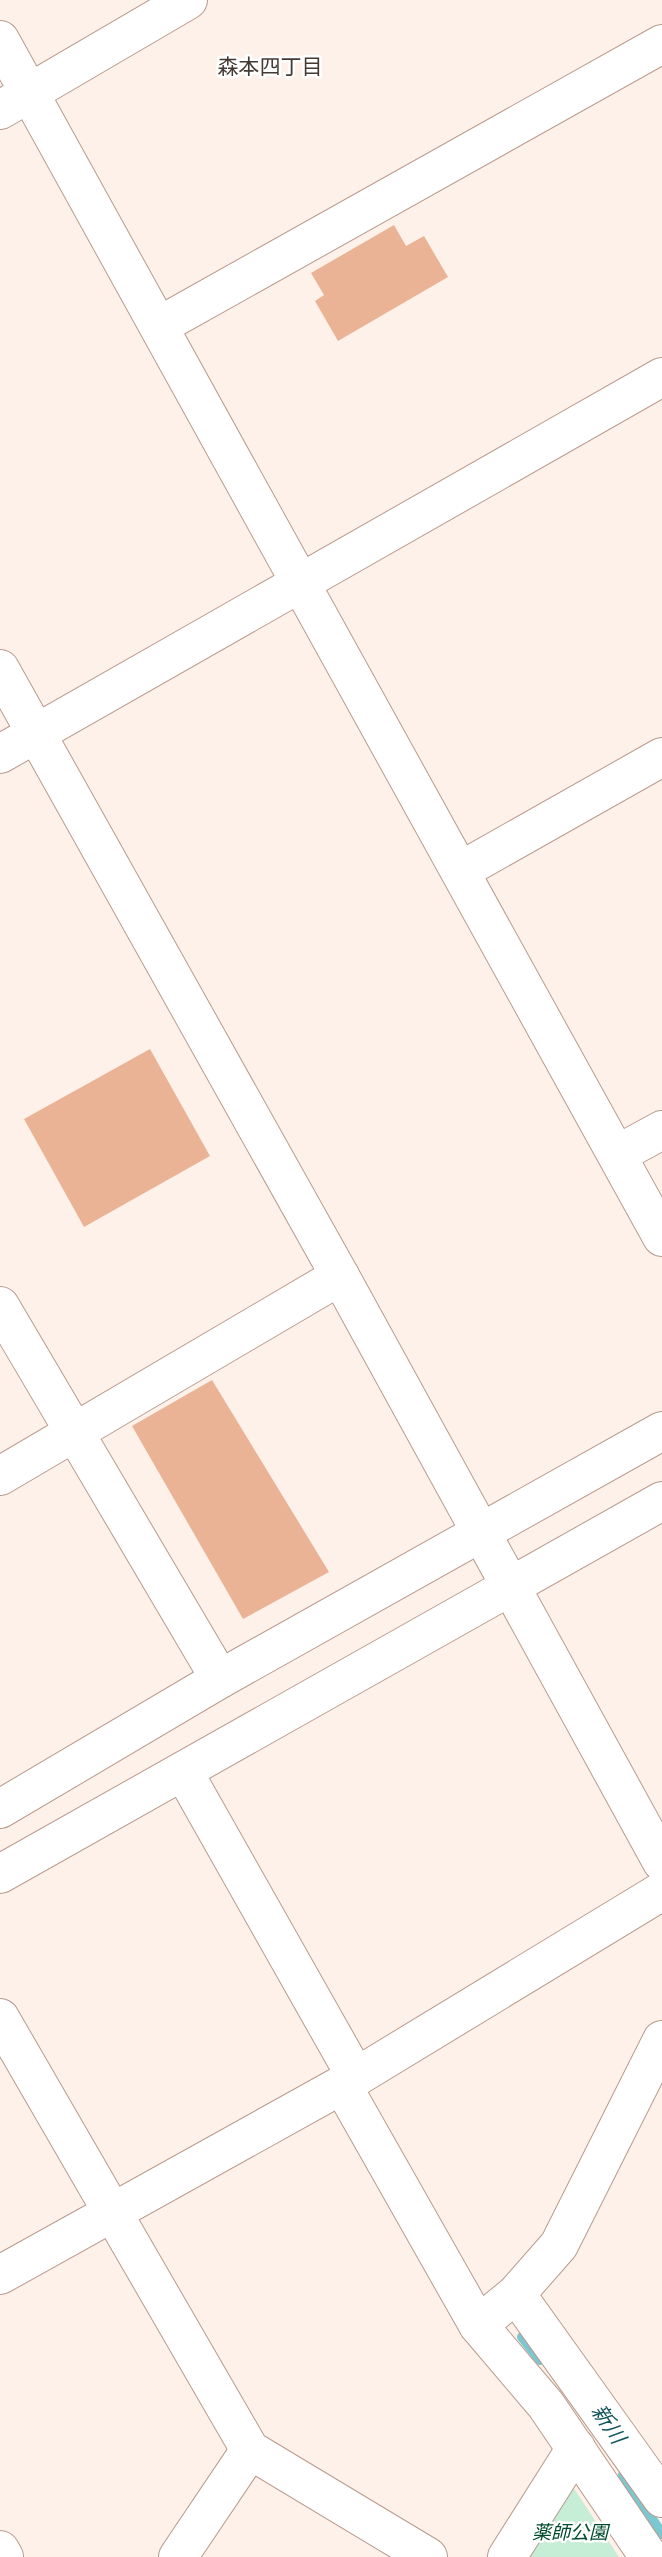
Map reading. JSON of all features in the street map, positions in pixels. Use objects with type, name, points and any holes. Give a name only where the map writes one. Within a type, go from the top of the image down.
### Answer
[{"type":"street","points":[[15,102],[188,0]]},
{"type":"street","points":[[0,40],[15,102],[159,326],[462,870],[662,1237]]},
{"type":"street","points":[[159,326],[662,44]]},
{"type":"street","points":[[0,754],[662,377]]},
{"type":"street","points":[[0,669],[340,1276],[662,1862]]},
{"type":"street","points":[[462,870],[662,757]]},
{"type":"street","points":[[618,1154],[662,1130]]},
{"type":"street","points":[[0,1476],[340,1276]]},
{"type":"street","points":[[0,1306],[219,1679]]},
{"type":"street","points":[[0,1809],[219,1679],[662,1431]]},
{"type":"street","points":[[0,1874],[662,1501]]},
{"type":"street","points":[[183,1771],[478,2325],[546,2405],[649,2557]]},
{"type":"street","points":[[0,2275],[349,2081],[662,1891]]},
{"type":"street","points":[[0,2018],[250,2450],[428,2557]]},
{"type":"street","points":[[478,2325],[516,2294],[559,2245],[662,2040]]},
{"type":"street","points":[[516,2294],[662,2498]]},
{"type":"street","points":[[507,2557],[576,2448]]},
{"type":"street","points":[[178,2557],[250,2450]]},
{"type":"street","points":[[0,2550],[4,2557]]},
{"type":"green space","name":"薬師公園","points":[[569,2481],[619,2557],[523,2557]]},
{"type":"building","points":[[394,225],[406,246],[424,236],[448,277],[338,341],[315,301],[324,295],[311,273]]},
{"type":"building","points":[[150,1049],[210,1156],[84,1227],[24,1119]]},
{"type":"building","points":[[212,1380],[329,1572],[243,1619],[132,1426]]},
{"type":"waterway","name":"新川","points":[[522,2337],[540,2360]]},
{"type":"waterway","name":"新川","points":[[623,2475],[662,2534]]},
{"type":"district","name":"森本四丁目","points":[[270,65]]}]
